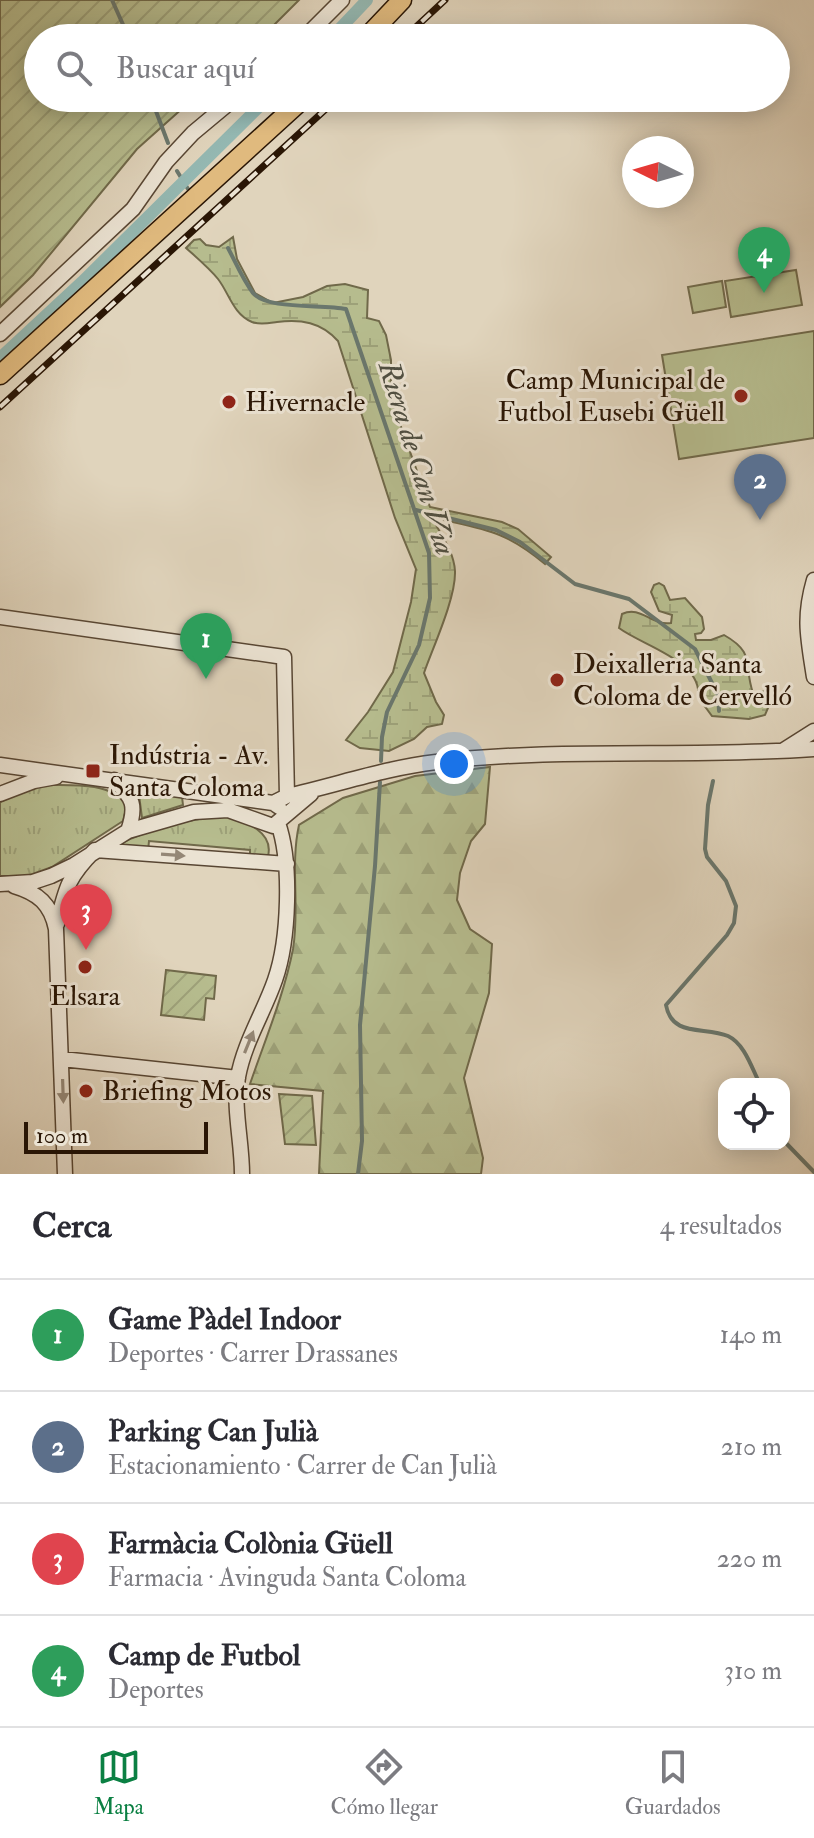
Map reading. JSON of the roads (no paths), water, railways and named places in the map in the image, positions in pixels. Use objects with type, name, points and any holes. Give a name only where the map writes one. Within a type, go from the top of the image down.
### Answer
[{"type":"main road","points":[[379,24],[402,0]]},
{"type":"main road","points":[[0,375],[289,112]]},
{"type":"street","points":[[318,24],[342,0]]},
{"type":"street","points":[[0,334],[133,209],[166,162],[218,112]]},
{"type":"street","points":[[814,580],[806,609],[814,677]]},
{"type":"street","points":[[0,617],[284,657],[287,796]]},
{"type":"street","points":[[782,750],[814,731]]},
{"type":"street","points":[[259,821],[259,810],[287,796],[384,770],[460,760],[589,752],[814,749]]},
{"type":"street","points":[[0,765],[270,803],[279,808],[287,864],[283,937],[276,977],[238,1078],[242,1174]]},
{"type":"street","points":[[0,794],[34,781],[68,775]]},
{"type":"street","points":[[114,780],[129,794],[133,804],[134,815],[128,831]]},
{"type":"street","points":[[5,884],[33,882],[51,876],[128,831],[175,816],[211,810],[240,813],[269,827],[318,789]]},
{"type":"street","points":[[95,850],[287,864]]},
{"type":"street","points":[[56,929],[66,887],[76,870],[95,850]]},
{"type":"street","points":[[5,884],[31,891],[53,913],[65,1174]]},
{"type":"street","points":[[62,1059],[238,1078]]},
{"type":"waterway","points":[[112,0],[123,24]]},
{"type":"waterway","points":[[344,24],[367,0]]},
{"type":"waterway","points":[[156,112],[168,143]]},
{"type":"waterway","points":[[0,358],[82,282],[254,112]]},
{"type":"waterway","name":"Riera de Can Via","points":[[177,171],[188,189]]},
{"type":"waterway","name":"Riera de Can Via","points":[[228,248],[249,288],[260,298],[282,304],[346,309],[429,553],[430,598],[419,645],[387,712],[381,761]]},
{"type":"waterway","points":[[416,510],[496,530],[520,542],[575,584],[629,599],[695,649],[718,695],[719,711]]},
{"type":"waterway","points":[[713,781],[705,849],[707,857],[726,881],[736,906],[734,923],[666,1005],[669,1015],[682,1027],[719,1033],[734,1040],[757,1078]]},
{"type":"waterway","name":"Riera de Can Via","points":[[358,1174],[362,1141],[360,1025],[380,782]]},
{"type":"waterway","points":[[790,1147],[814,1172]]},
{"type":"railway","points":[[419,24],[445,0]]},
{"type":"railway","points":[[0,407],[323,112]]},
{"type":"place","name":"Camp de Futbol","points":[[764,293]]},
{"type":"place","name":"Camp Municipal de Futbol Eusebi Güell","points":[[741,396]]},
{"type":"place","name":"Hivernacle","points":[[229,402]]},
{"type":"place","name":"Parking Can Julià","points":[[760,520]]},
{"type":"place","name":"Game Pàdel Indoor","points":[[206,679]]},
{"type":"place","name":"Deixalleria Santa Coloma de Cervelló","points":[[557,680]]},
{"type":"place","name":"Indústria - Av. Santa Coloma","points":[[93,771]]},
{"type":"place","name":"Farmàcia Colònia Güell","points":[[86,950]]},
{"type":"place","name":"Elsara","points":[[85,967]]},
{"type":"place","name":"Briefing Motos","points":[[86,1091]]}]
